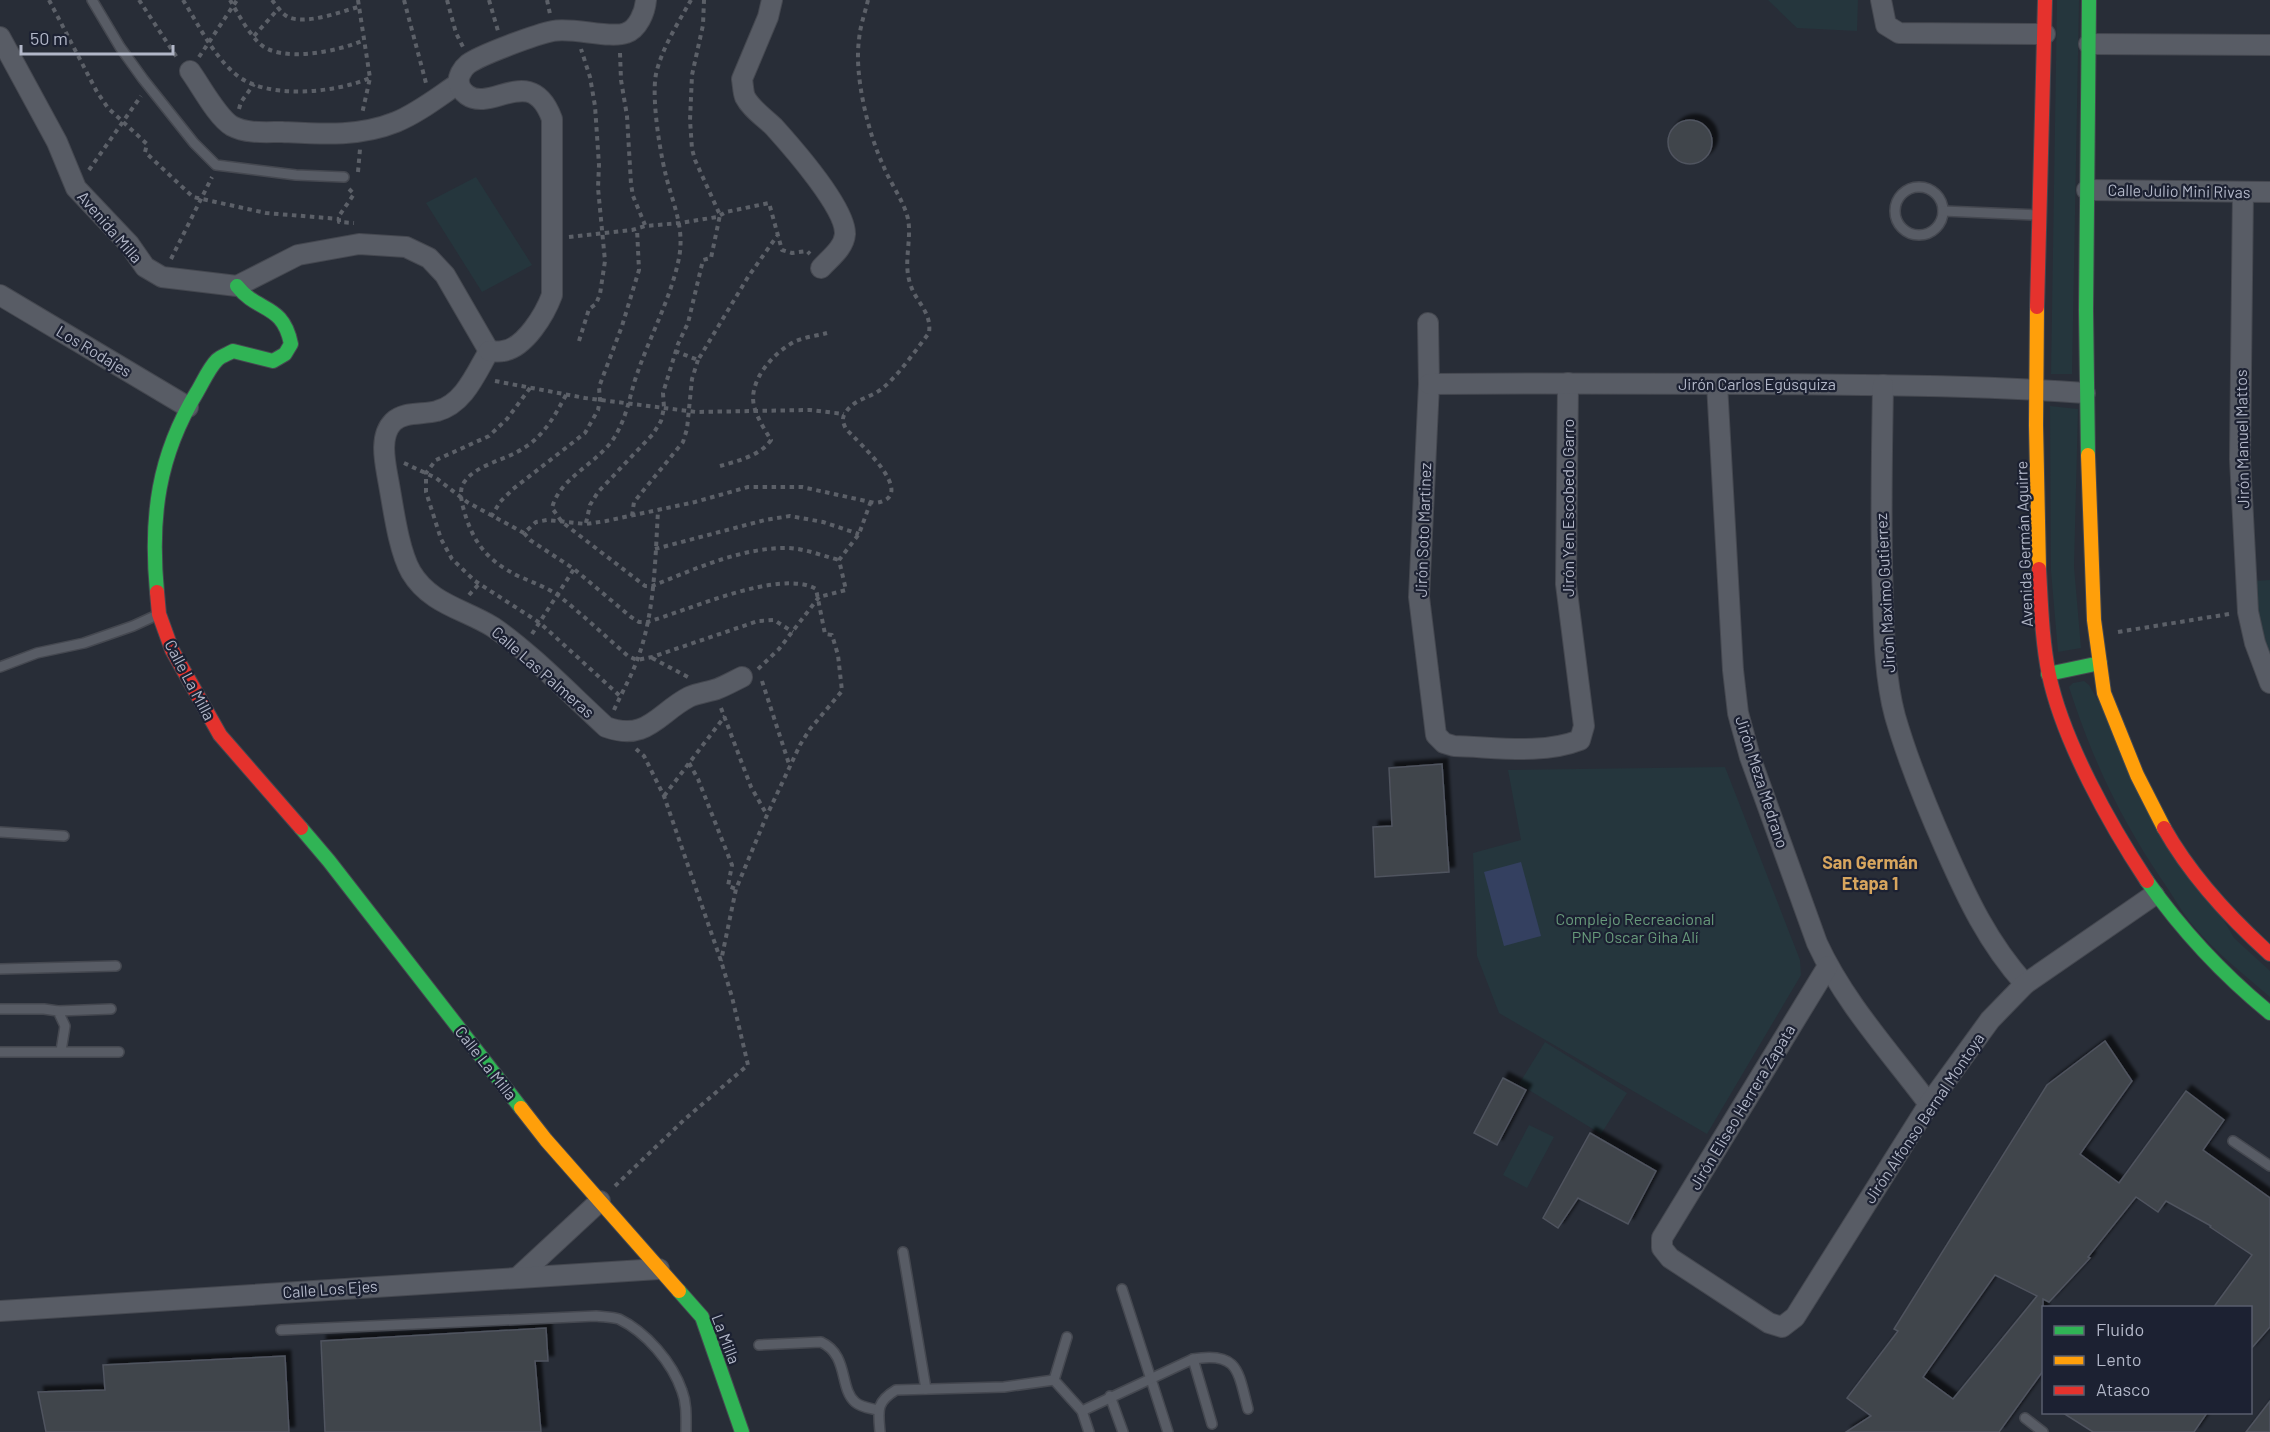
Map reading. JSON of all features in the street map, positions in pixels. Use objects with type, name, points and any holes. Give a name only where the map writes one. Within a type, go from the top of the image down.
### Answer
[{"type":"main road","name":"Avenida Germán Aguirre","points":[[2045,0],[2034,389],[2040,593],[2048,674],[2056,703],[2077,753],[2113,826],[2154,895],[2199,948],[2229,978],[2270,1013]]},
{"type":"main road","points":[[2090,0],[2085,393],[2095,635],[2104,694],[2139,783],[2158,820],[2202,884],[2225,911],[2270,954]]},
{"type":"main road","name":"Calle La Milla","points":[[237,286],[244,295],[281,317],[289,333],[291,344],[285,356],[277,362],[233,351],[217,360],[188,407],[168,450],[156,503],[153,553],[159,614],[172,650],[220,735],[329,861],[546,1140],[659,1269]]},
{"type":"main road","points":[[2048,674],[2100,663]]},
{"type":"main road","name":"La Milla","points":[[659,1269],[702,1317],[742,1432]]},
{"type":"street","points":[[162,277],[237,286],[298,255],[359,244],[406,247],[429,258],[445,275],[489,351],[505,352],[521,342],[546,311],[552,295],[552,119],[547,106],[535,95],[526,92],[511,92],[478,99],[470,98],[463,92],[459,83],[460,74],[471,62],[553,31],[628,33],[642,17],[646,0]]},
{"type":"street","points":[[772,0],[768,17],[742,79],[743,88],[746,99],[776,129],[817,178],[840,218],[845,234],[840,248],[821,268]]},
{"type":"street","points":[[1881,0],[1886,25],[1899,33],[2045,34]]},
{"type":"street","name":"Avenida Milla","points":[[0,37],[57,142],[76,188],[129,244],[146,267],[162,277]]},
{"type":"street","points":[[2089,44],[2270,45]]},
{"type":"street","points":[[190,71],[222,117],[232,125],[246,130],[331,135],[364,131],[396,122],[459,83]]},
{"type":"street","name":"Calle Julio Mini Rivas","points":[[2087,190],[2270,192]]},
{"type":"street","name":"Jirón Manuel Mattos","points":[[2243,192],[2240,459],[2248,612],[2255,643],[2270,683]]},
{"type":"street","name":"Los Rodajes","points":[[0,295],[188,407]]},
{"type":"street","name":"Jirón Soto Martinez","points":[[1428,323],[1429,384],[1419,597],[1436,735],[1443,743]]},
{"type":"street","name":"Calle Las Palmeras","points":[[489,351],[465,391],[448,407],[436,412],[406,415],[393,422],[386,435],[384,454],[400,541],[411,572],[436,599],[493,628],[611,728]]},
{"type":"street","name":"Jirón Carlos Egúsquiza","points":[[1429,384],[1568,382],[1883,385],[2034,389],[2085,393]]},
{"type":"street","name":"Jirón Yen Escobedo Garro","points":[[1443,743],[1454,746],[1529,748],[1566,745],[1580,740],[1584,726],[1566,584],[1568,382]]},
{"type":"street","name":"Jirón Meza Medrano","points":[[1717,384],[1734,670],[1738,713],[1750,757],[1813,933],[1828,966],[1849,999],[1929,1104]]},
{"type":"street","name":"Jirón Maximo Gutierrez","points":[[1883,385],[1880,527],[1884,643],[1895,714],[1912,766],[1957,875],[1981,923],[2004,960],[2025,984]]},
{"type":"street","points":[[611,728],[620,732],[635,731],[654,722],[689,697],[710,691],[750,673]]},
{"type":"street","name":"Jirón Alfonso Bernal Montoya","points":[[1782,1327],[1795,1317],[1929,1104],[1990,1020],[2025,984],[2154,895]]},
{"type":"street","name":"Jirón Eliseo Herrera Zapata","points":[[1782,1327],[1769,1323],[1670,1258],[1662,1248],[1662,1238],[1828,966]]},
{"type":"street","points":[[518,1277],[600,1201]]},
{"type":"street","name":"Calle Los Ejes","points":[[0,1311],[659,1269]]},
{"type":"lane","points":[[92,0],[120,47],[195,143],[216,165],[296,175],[344,177]]},
{"type":"lane","points":[[1925,188],[1938,196],[1943,211],[1938,225],[1925,234],[1917,235],[1910,233],[1898,223],[1895,208],[1902,194],[1909,189],[1925,188]]},
{"type":"lane","points":[[1943,211],[2040,215]]},
{"type":"lane","points":[[0,667],[37,653],[84,643],[134,626],[159,614]]},
{"type":"lane","points":[[0,832],[64,837]]},
{"type":"lane","points":[[0,969],[116,966]]},
{"type":"lane","points":[[0,1010],[58,1011],[111,1008]]},
{"type":"lane","points":[[58,1011],[65,1026],[61,1051]]},
{"type":"lane","points":[[0,1052],[119,1053]]},
{"type":"lane","points":[[2233,1141],[2269,1164]]},
{"type":"lane","points":[[903,1252],[926,1389]]},
{"type":"lane","points":[[1122,1289],[1168,1432]]},
{"type":"lane","points":[[281,1330],[596,1316],[617,1318],[638,1330],[669,1365],[682,1390],[686,1409],[686,1432]]},
{"type":"lane","points":[[1054,1380],[1067,1337]]},
{"type":"lane","points":[[759,1345],[821,1342],[830,1346],[841,1365],[853,1401],[862,1407],[878,1410]]},
{"type":"lane","points":[[1082,1411],[1193,1359],[1211,1356],[1224,1358],[1237,1370],[1248,1409]]},
{"type":"lane","points":[[1193,1359],[1212,1424]]},
{"type":"lane","points":[[880,1432],[878,1410],[884,1397],[896,1390],[1004,1387],[1054,1380]]},
{"type":"lane","points":[[1054,1380],[1082,1411],[1089,1432]]},
{"type":"lane","points":[[1110,1396],[1123,1432]]},
{"type":"lane","points":[[2025,1418],[2043,1432]]},
{"type":"path","points":[[49,0],[96,92],[108,108],[147,144],[145,152],[188,193],[202,199],[266,213],[339,219],[339,222],[359,224]]},
{"type":"path","points":[[139,0],[175,57],[190,71],[237,0]]},
{"type":"path","points":[[183,0],[208,41],[231,71],[241,79],[290,91],[335,89],[370,78]]},
{"type":"path","points":[[230,0],[259,43],[269,50],[289,54],[330,51],[364,40]]},
{"type":"path","points":[[272,0],[286,17],[300,20],[358,7]]},
{"type":"path","points":[[339,219],[354,194],[342,182],[344,177],[358,174],[360,146],[371,137],[364,131],[370,78],[358,0]]},
{"type":"path","points":[[404,0],[426,85],[434,100]]},
{"type":"path","points":[[447,0],[456,33],[471,62]]},
{"type":"path","points":[[489,0],[503,49]]},
{"type":"path","points":[[691,0],[663,52],[656,75],[660,146],[668,186],[680,223],[679,257],[651,340],[636,375],[630,404],[608,446],[562,488],[552,508],[562,522],[640,584],[652,586],[749,552],[792,548],[839,560]]},
{"type":"path","points":[[586,524],[590,505],[598,492],[653,434],[662,421],[663,393],[675,351],[688,323],[703,260],[711,258],[720,215],[692,148],[692,75],[703,25],[704,0]]},
{"type":"path","points":[[524,533],[536,522],[547,520],[586,524],[658,511],[747,487],[802,487],[882,502],[889,496],[891,487],[880,464],[842,422],[844,414],[855,402],[873,394],[887,384],[929,333],[930,323],[926,310],[909,282],[907,217],[882,164],[866,115],[858,43],[868,0]]},
{"type":"path","points":[[254,36],[279,8]]},
{"type":"path","points":[[575,31],[590,77],[595,106],[599,165],[598,188],[605,261],[600,294],[596,304],[588,309],[579,341]]},
{"type":"path","points":[[620,34],[621,80],[627,116],[631,184],[633,196],[645,226]]},
{"type":"path","points":[[232,125],[242,102],[254,84]]},
{"type":"path","points":[[76,188],[141,96],[152,89]]},
{"type":"path","points":[[162,277],[202,199],[216,165]]},
{"type":"path","points":[[553,238],[594,236],[603,232],[680,223],[769,203],[782,249],[792,253],[807,250],[821,268]]},
{"type":"path","points":[[491,517],[500,502],[513,489],[585,433],[598,410],[599,387],[604,368],[622,326],[639,270],[637,229]]},
{"type":"path","points":[[632,516],[634,502],[682,442],[687,429],[692,379],[698,360],[748,277],[777,236]]},
{"type":"path","points":[[720,466],[747,458],[768,446],[771,440],[754,406],[754,388],[761,373],[777,354],[795,341],[827,333]]},
{"type":"path","points":[[675,351],[698,360]]},
{"type":"path","points":[[473,377],[566,395],[690,411],[810,410],[844,414]]},
{"type":"path","points":[[531,388],[507,419],[489,436],[436,460],[429,466],[426,473],[426,492],[441,539],[452,559],[479,584],[540,623],[620,696]]},
{"type":"path","points":[[566,395],[551,424],[542,435],[518,452],[470,476],[462,486],[461,497],[468,529],[475,541],[490,557],[516,575],[557,595],[628,656],[637,660],[758,621],[774,620],[793,632]]},
{"type":"path","points":[[384,454],[436,478],[491,517],[524,533],[530,540],[574,569],[639,622],[647,622],[728,595],[779,583],[811,586],[816,589],[825,634],[832,635],[838,655],[842,691],[810,729],[767,815],[736,889],[721,961]]},
{"type":"path","points":[[839,560],[859,534],[871,501]]},
{"type":"path","points":[[600,1201],[685,1119],[748,1065],[721,961],[664,796],[644,756],[611,728],[620,696],[637,660],[647,622],[658,511]]},
{"type":"path","points":[[656,549],[765,520],[790,516],[823,522],[859,534]]},
{"type":"path","points":[[790,767],[774,724],[750,673],[793,632],[819,597],[846,590],[839,560]]},
{"type":"path","points":[[522,651],[574,569]]},
{"type":"path","points":[[2095,635],[2248,612]]},
{"type":"path","points":[[651,657],[710,691],[725,716],[751,787],[767,815]]},
{"type":"path","points":[[664,796],[725,716]]},
{"type":"path","points":[[689,763],[698,779],[732,865],[728,886],[736,889]]},
{"type":"green space","points":[[1768,0],[1858,0],[1857,31],[1797,28]]},
{"type":"green space","points":[[2057,0],[2079,0],[2072,374],[2051,374]]},
{"type":"green space","points":[[476,177],[532,265],[482,292],[426,203]]},
{"type":"green space","points":[[2050,406],[2078,409],[2074,567],[2081,648],[2058,652],[2051,571]]},
{"type":"green space","points":[[2270,580],[2270,666],[2261,642],[2253,581]]},
{"type":"green space","points":[[2084,681],[2089,685],[2234,938],[2270,971],[2270,997],[2218,952],[2190,922],[2133,833],[2108,787],[2069,687],[2073,683]]},
{"type":"green space","name":"Complejo Recreacional PNP Oscar Giha Alí","points":[[1725,767],[1800,960],[1801,975],[1707,1134],[1499,1013],[1477,956],[1473,853],[1521,840],[1508,770]]},
{"type":"green space","points":[[1545,1042],[1627,1093],[1601,1134],[1519,1084]]},
{"type":"green space","points":[[1529,1125],[1554,1137],[1527,1188],[1503,1175]]},
{"type":"water","points":[[1521,862],[1541,936],[1504,946],[1484,872]]},
{"type":"building","points":[[1690,120],[1699,121],[1706,126],[1711,133],[1711,151],[1706,158],[1699,163],[1690,164],[1681,163],[1674,158],[1669,151],[1668,142],[1669,133],[1674,126],[1681,121]]},
{"type":"building","points":[[1442,764],[1449,872],[1375,877],[1373,827],[1392,826],[1389,768]]},
{"type":"building","points":[[2105,1041],[2132,1081],[2080,1154],[2119,1183],[2186,1091],[2224,1120],[2203,1150],[2270,1198],[2270,1327],[2252,1348],[2252,1306],[2214,1306],[2252,1255],[2211,1226],[2166,1201],[2158,1212],[2136,1197],[2088,1257],[2090,1258],[2049,1302],[2043,1299],[2042,1372],[1999,1432],[1846,1432],[1871,1416],[1847,1398],[1898,1331],[1894,1329],[2047,1085]],"holes":[[[1995,1275],[2037,1296],[1953,1399],[1923,1377]]]},
{"type":"building","points":[[1503,1078],[1526,1090],[1497,1145],[1474,1133]]},
{"type":"building","points":[[1590,1133],[1656,1171],[1628,1224],[1578,1198],[1558,1228],[1543,1218]]},
{"type":"building","points":[[546,1328],[548,1361],[535,1361],[541,1432],[325,1432],[321,1341]]},
{"type":"building","points":[[285,1356],[289,1432],[46,1432],[38,1392],[105,1390],[103,1365]]},
{"type":"building","points":[[2270,1401],[2270,1432],[2246,1432]]},
{"type":"building","points":[[2065,1414],[2206,1414],[2194,1432],[2093,1432]]},
{"type":"traffic: fast","points":[[2088,455],[2086,310],[2089,0]]},
{"type":"traffic: fast","points":[[157,592],[156,513],[165,464],[184,416],[209,371],[220,357],[233,351],[273,361],[285,354],[291,344],[282,321],[245,295],[237,286]]},
{"type":"traffic: fast","points":[[2048,674],[2100,663]]},
{"type":"traffic: fast","points":[[301,828],[521,1108]]},
{"type":"traffic: fast","points":[[2147,881],[2204,952],[2270,1013]]},
{"type":"traffic: fast","points":[[679,1291],[702,1317],[742,1432]]},
{"type":"traffic: slow","points":[[2037,307],[2036,425],[2039,569]]},
{"type":"traffic: slow","points":[[2088,455],[2094,620],[2104,693],[2137,775],[2164,828]]},
{"type":"traffic: slow","points":[[521,1108],[546,1140],[679,1291]]},
{"type":"traffic: jam","points":[[2037,307],[2045,0]]},
{"type":"traffic: jam","points":[[2039,569],[2045,649],[2056,701],[2089,782],[2147,881]]},
{"type":"traffic: jam","points":[[157,592],[159,614],[172,650],[220,735],[301,828]]},
{"type":"traffic: jam","points":[[2164,828],[2186,863],[2212,895],[2270,954]]},
{"type":"district","name":"San Germán Etapa 1","points":[[1870,873]]}]
